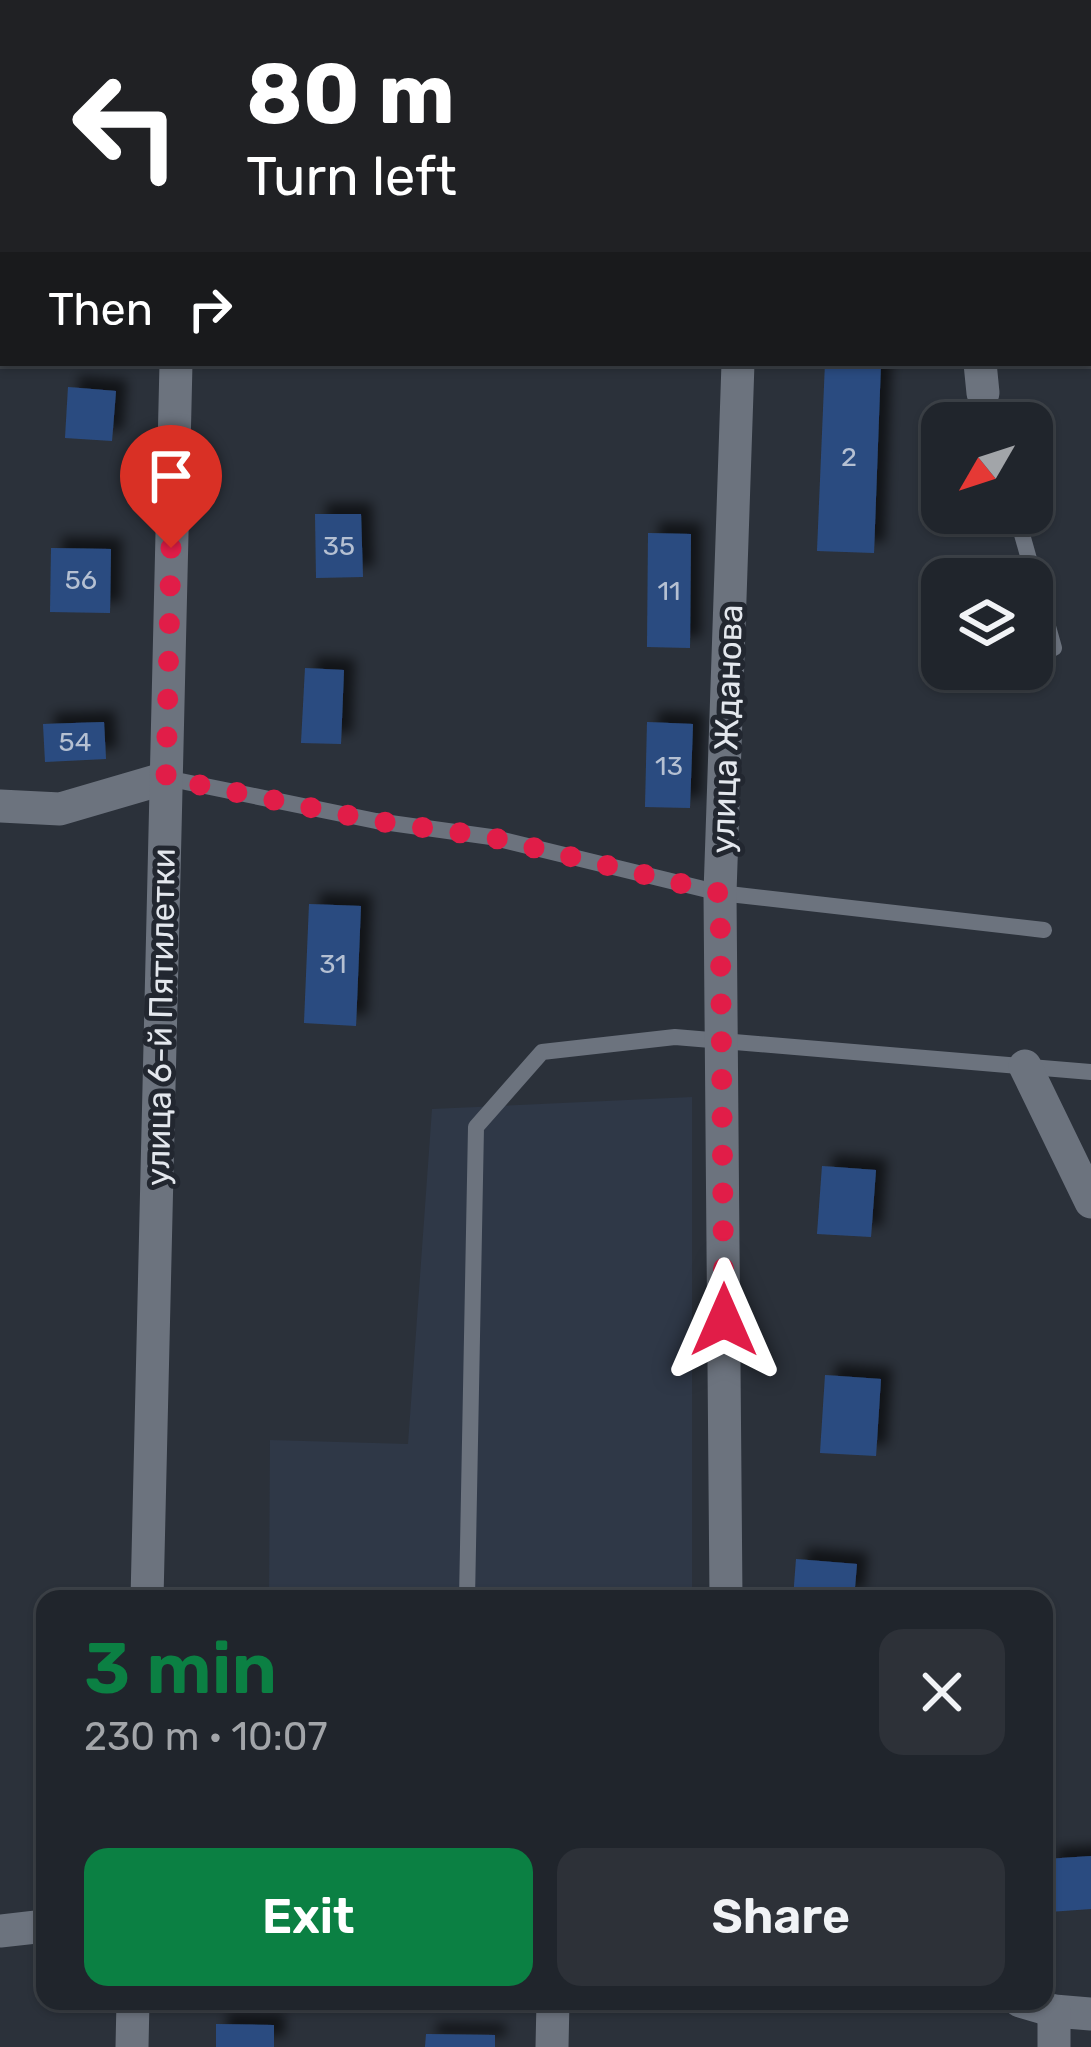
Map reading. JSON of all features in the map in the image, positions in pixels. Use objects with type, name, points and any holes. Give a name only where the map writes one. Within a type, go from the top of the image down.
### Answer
[{"type":"street","name":"улица 6-й Пятилетки","points":[[147,1590],[176,366]]},
{"type":"street","name":"улица Жданова","points":[[726,1590],[720,893],[738,366]]},
{"type":"street","points":[[0,806],[60,809],[166,778]]},
{"type":"street","points":[[1025,1066],[1091,1202]]},
{"type":"street","points":[[0,1931],[36,1927]]},
{"type":"street","points":[[132,2047],[134,2010]]},
{"type":"street","points":[[552,2047],[553,2010]]},
{"type":"street","points":[[1051,2010],[1091,2014]]},
{"type":"street","points":[[1054,2011],[1054,2047]]},
{"type":"lane","points":[[1022,534],[1054,648]]},
{"type":"lane","points":[[166,778],[376,821],[490,837],[720,893],[1044,930]]},
{"type":"lane","points":[[467,1590],[476,1127],[542,1052],[675,1037],[1091,1072]]},
{"type":"shaded area","points":[[692,1097],[692,1590],[269,1590],[270,1440],[408,1444],[432,1109]]},
{"type":"building","points":[[825,366],[881,366],[874,553],[817,551]]},
{"type":"building","points":[[68,387],[116,391],[112,441],[65,438]]},
{"type":"building","points":[[315,514],[361,514],[363,577],[316,578]]},
{"type":"building","points":[[648,533],[691,534],[690,648],[647,647]]},
{"type":"building","points":[[51,548],[111,549],[110,613],[50,612]]},
{"type":"building","points":[[305,668],[344,670],[341,744],[301,743]]},
{"type":"building","points":[[104,722],[106,759],[45,762],[43,724]]},
{"type":"building","points":[[647,722],[693,724],[690,808],[645,807]]},
{"type":"building","points":[[309,904],[361,906],[356,1026],[304,1023]]},
{"type":"building","points":[[822,1166],[876,1170],[871,1237],[817,1234]]},
{"type":"building","points":[[825,1375],[881,1379],[876,1456],[820,1453]]},
{"type":"building","points":[[796,1559],[857,1564],[855,1590],[794,1590]]},
{"type":"building","points":[[1091,1856],[1091,1909],[1053,1912],[1053,1859]]},
{"type":"building","points":[[216,2024],[274,2025],[274,2047],[216,2047]]},
{"type":"building","points":[[426,2034],[495,2035],[495,2047],[425,2047]]},
{"type":"route","points":[[171,548],[166,778],[376,821],[490,837],[720,893],[724,1320]]}]
